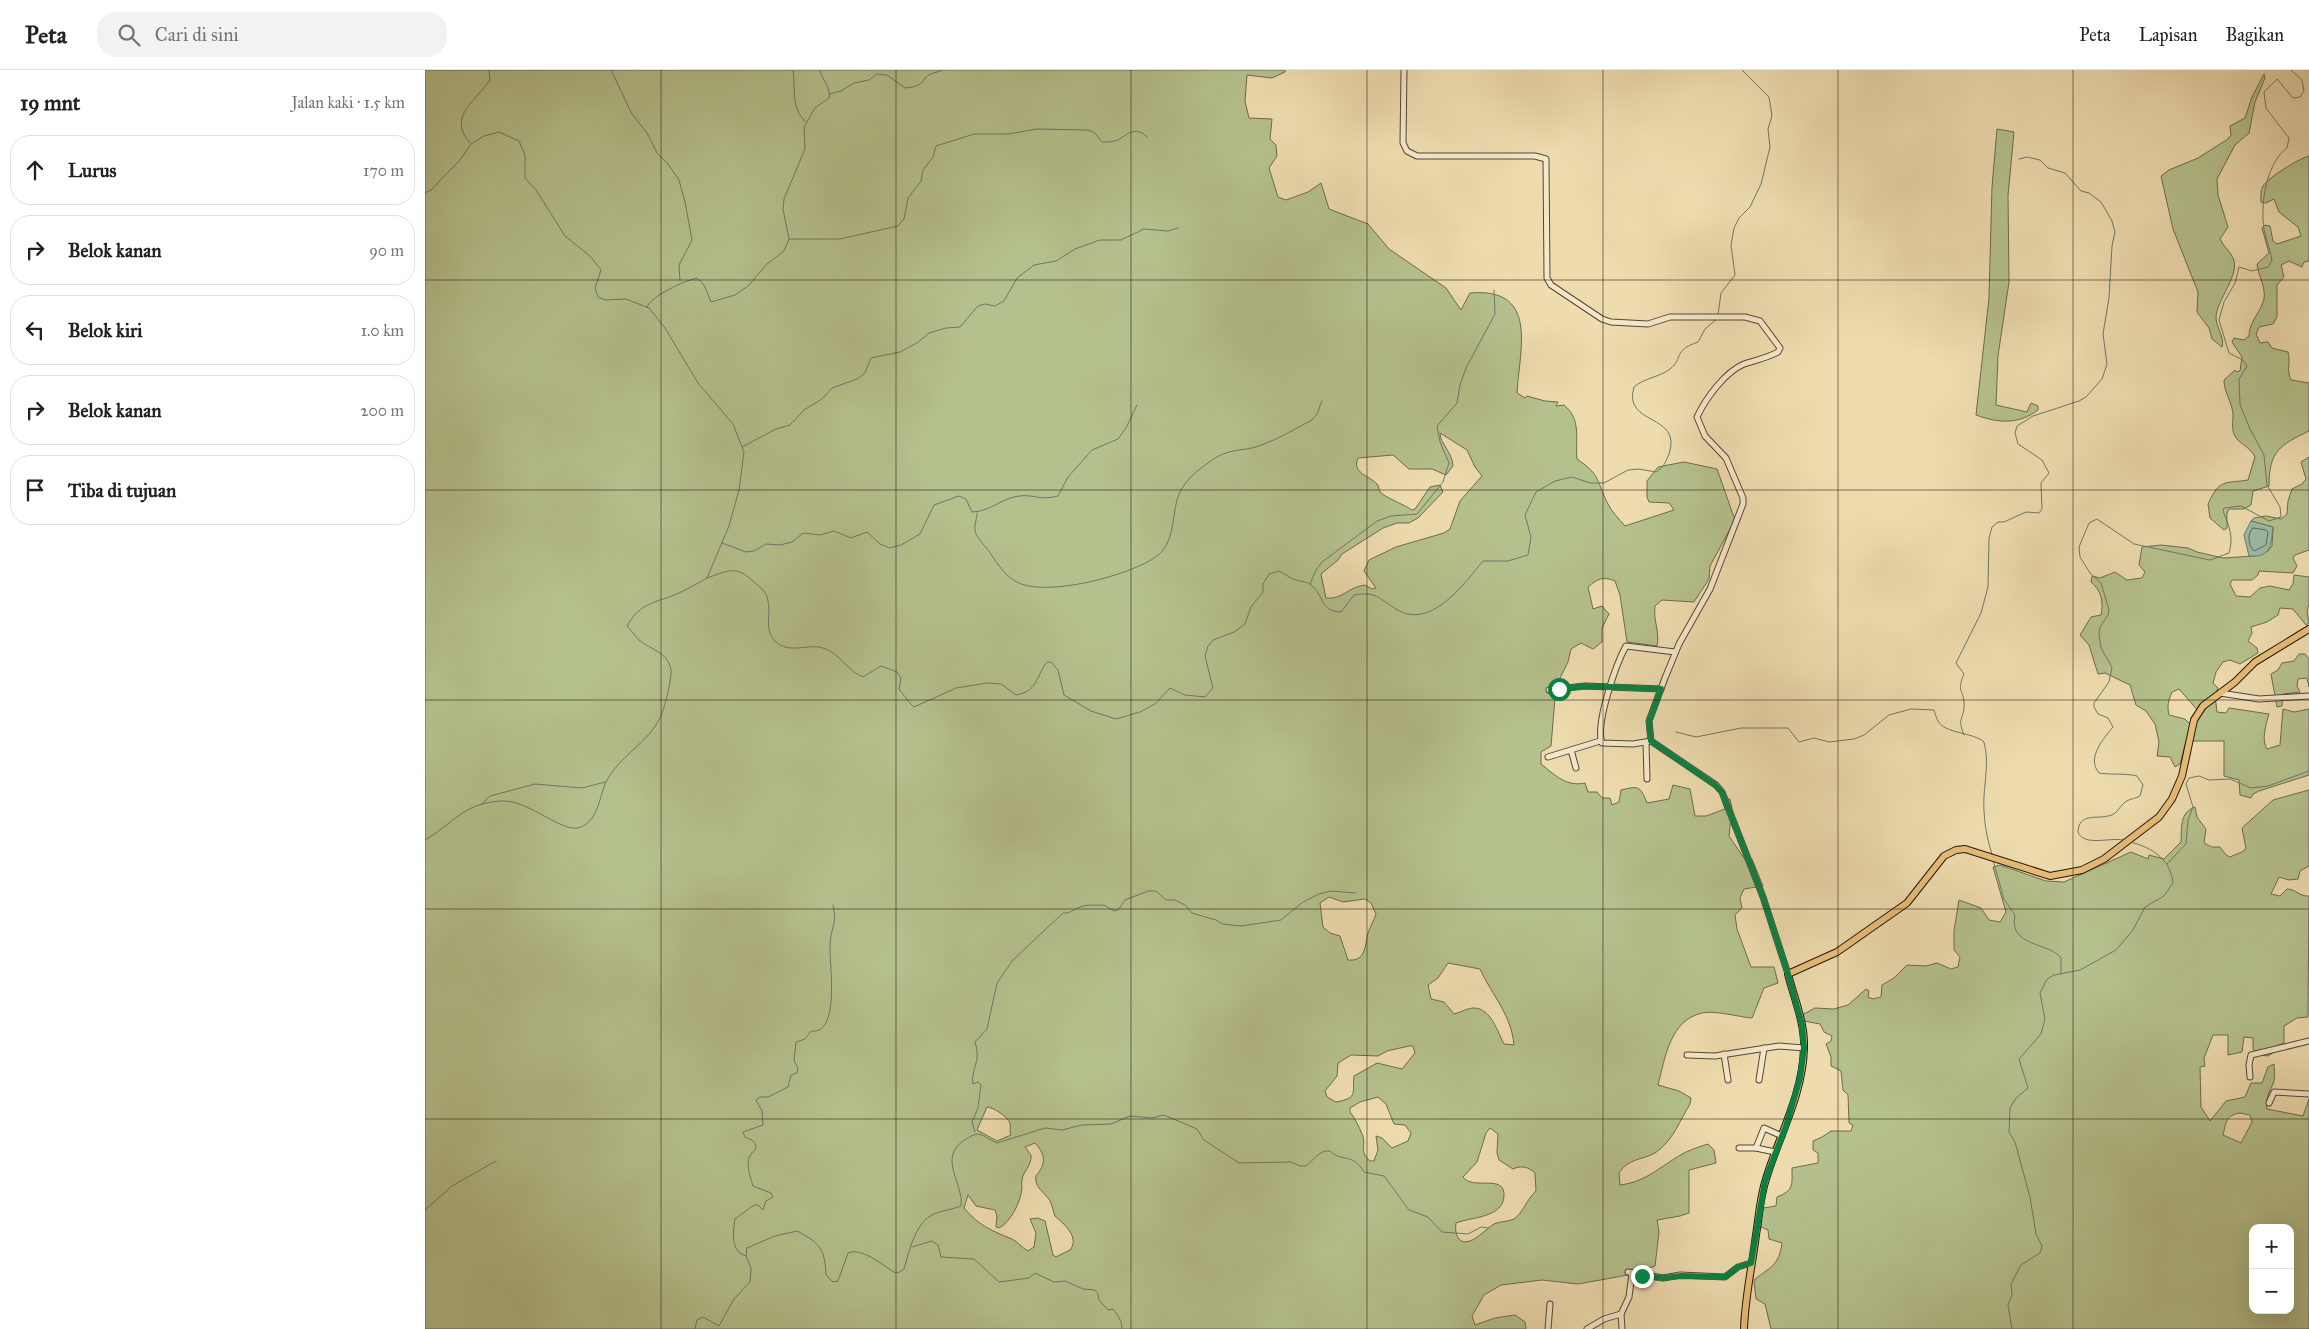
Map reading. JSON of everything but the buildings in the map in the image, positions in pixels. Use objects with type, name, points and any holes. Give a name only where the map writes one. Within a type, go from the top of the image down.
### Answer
[{"type":"main road","points":[[1744,1329],[1747,1281],[1760,1206],[1775,1152],[1782,1136],[1800,1078],[1804,1048],[1802,1025],[1788,974],[1837,952],[1907,903],[1948,853],[1965,849],[2050,876],[2082,870],[2121,847],[2132,836],[2159,817],[2175,793],[2182,776],[2196,715],[2203,706],[2235,682],[2255,662],[2309,629]]},
{"type":"street","points":[[1404,70],[1403,143],[1412,154],[1417,156],[1535,156],[1546,159],[1547,278],[1551,285],[1602,319],[1611,322],[1648,324],[1670,317],[1745,317],[1759,321],[1780,349],[1778,352],[1743,365],[1731,372],[1715,390],[1697,416],[1705,436],[1726,458],[1744,501],[1743,509],[1710,589],[1675,652],[1649,722],[1647,779]]},
{"type":"street","points":[[1600,741],[1609,688],[1626,646],[1675,652]]},
{"type":"street","points":[[1549,690],[1569,687],[1661,689]]},
{"type":"street","points":[[2219,693],[2259,699],[2309,696]]},
{"type":"street","points":[[1549,757],[1600,741],[1603,744],[1648,742],[1715,785],[1722,792],[1763,897],[1788,974]]},
{"type":"street","points":[[1571,750],[1576,768]]},
{"type":"street","points":[[2250,1077],[2249,1065],[2251,1056],[2309,1041]]},
{"type":"street","points":[[1687,1055],[1725,1054],[1779,1046],[1804,1048]]},
{"type":"street","points":[[1759,1080],[1764,1048]]},
{"type":"street","points":[[1725,1054],[1728,1080]]},
{"type":"street","points":[[2269,1104],[2274,1092],[2309,1094]]},
{"type":"street","points":[[1756,1148],[1765,1128],[1782,1136]]},
{"type":"street","points":[[1739,1148],[1756,1148],[1775,1152]]},
{"type":"street","points":[[1622,1329],[1621,1314],[1629,1297],[1630,1273],[1663,1278],[1681,1276],[1725,1277],[1738,1267],[1751,1263]]},
{"type":"street","points":[[1548,1329],[1550,1304]]},
{"type":"street","points":[[1587,1329],[1604,1319],[1621,1314]]},
{"type":"shaded area","points":[[425,70],[1285,70],[1285,72],[1272,78],[1247,75],[1245,101],[1249,118],[1272,119],[1270,139],[1276,145],[1277,156],[1269,168],[1278,197],[1286,200],[1308,192],[1321,183],[1329,209],[1368,224],[1389,249],[1446,288],[1461,310],[1470,293],[1492,294],[1507,300],[1516,311],[1521,325],[1517,393],[1525,398],[1527,396],[1558,402],[1556,406],[1564,405],[1570,411],[1577,430],[1577,459],[1595,475],[1610,507],[1625,526],[1674,510],[1669,503],[1649,502],[1647,497],[1647,481],[1658,467],[1684,462],[1717,469],[1735,520],[1710,566],[1709,579],[1694,602],[1662,600],[1655,606],[1657,646],[1627,642],[1620,595],[1615,581],[1600,579],[1588,587],[1593,609],[1602,606],[1609,614],[1602,628],[1602,642],[1593,649],[1581,643],[1571,649],[1568,662],[1556,686],[1551,746],[1541,752],[1541,764],[1556,776],[1566,782],[1585,783],[1588,792],[1597,792],[1602,798],[1610,798],[1612,805],[1619,802],[1621,790],[1631,788],[1638,788],[1647,803],[1669,799],[1673,785],[1690,789],[1695,816],[1706,816],[1725,809],[1722,800],[1730,799],[1732,808],[1729,836],[1746,861],[1752,859],[1763,886],[1744,889],[1740,898],[1742,908],[1735,915],[1737,929],[1751,967],[1774,967],[1778,983],[1764,988],[1752,1018],[1707,1012],[1691,1017],[1683,1023],[1671,1042],[1658,1085],[1679,1091],[1691,1098],[1690,1104],[1673,1134],[1659,1150],[1649,1156],[1633,1161],[1619,1173],[1620,1185],[1630,1183],[1647,1176],[1691,1150],[1708,1144],[1714,1150],[1716,1163],[1689,1170],[1689,1213],[1657,1220],[1659,1232],[1655,1266],[1628,1275],[1578,1284],[1542,1280],[1501,1285],[1484,1295],[1472,1316],[1475,1325],[1495,1318],[1515,1315],[1525,1322],[1526,1329],[425,1329]],"holes":[[[1440,433],[1467,450],[1475,467],[1482,476],[1460,501],[1450,529],[1444,533],[1396,547],[1369,560],[1364,571],[1376,588],[1372,589],[1365,585],[1359,586],[1336,597],[1326,598],[1321,574],[1338,560],[1342,554],[1383,528],[1397,523],[1409,523],[1418,518],[1443,492],[1440,485],[1430,487],[1415,509],[1412,510],[1380,492],[1377,484],[1359,471],[1357,467],[1358,458],[1393,455],[1409,469],[1432,469],[1446,475],[1453,466],[1451,456],[1442,441]],[[1329,897],[1343,902],[1365,899],[1371,903],[1376,914],[1368,933],[1364,952],[1354,960],[1348,960],[1340,936],[1330,933],[1323,927],[1320,903]],[[1448,963],[1480,969],[1505,1015],[1514,1045],[1504,1044],[1493,1022],[1485,1012],[1474,1008],[1454,1014],[1444,1002],[1431,999],[1428,985],[1438,978]],[[1409,1046],[1413,1046],[1415,1053],[1402,1069],[1377,1063],[1354,1076],[1353,1094],[1348,1098],[1336,1102],[1327,1097],[1325,1091],[1337,1076],[1338,1063],[1351,1055],[1378,1056],[1387,1051]],[[1378,1097],[1386,1104],[1394,1124],[1405,1125],[1411,1133],[1408,1141],[1392,1148],[1382,1138],[1376,1136],[1378,1150],[1374,1161],[1370,1161],[1364,1154],[1363,1138],[1350,1112],[1350,1108],[1360,1102]],[[987,1107],[1000,1113],[1010,1123],[1011,1135],[997,1141],[977,1130]],[[1490,1128],[1498,1134],[1497,1153],[1499,1160],[1513,1169],[1522,1167],[1533,1171],[1535,1173],[1536,1191],[1514,1219],[1494,1224],[1476,1238],[1464,1242],[1457,1235],[1456,1223],[1492,1213],[1498,1209],[1504,1196],[1503,1189],[1499,1185],[1474,1183],[1463,1177],[1477,1162],[1486,1133]],[[1035,1143],[1043,1156],[1042,1167],[1036,1176],[1037,1184],[1050,1201],[1055,1216],[1070,1231],[1073,1240],[1070,1250],[1056,1257],[1053,1255],[1045,1221],[1038,1218],[1030,1219],[1036,1233],[1034,1247],[1028,1251],[1014,1240],[980,1223],[964,1208],[968,1195],[976,1206],[995,1210],[997,1216],[996,1227],[999,1228],[1003,1225],[1008,1221],[1017,1205],[1023,1177],[1031,1155],[1025,1147]]]},
{"type":"shaded area","points":[[2264,74],[2265,78],[2255,102],[2249,133],[2235,145],[2217,179],[2218,195],[2228,227],[2220,239],[2232,255],[2235,264],[2234,272],[2216,317],[2223,343],[2222,347],[2212,339],[2209,328],[2197,312],[2198,292],[2173,229],[2161,176],[2169,170],[2198,158],[2228,139],[2231,135],[2230,126],[2245,118],[2252,97]]},
{"type":"shaded area","points":[[1997,129],[2014,132],[2008,195],[2009,282],[1998,356],[1996,405],[2027,412],[2031,403],[2038,406],[2038,410],[2030,415],[2008,421],[1992,420],[1976,415],[1989,298],[1992,187]]},
{"type":"shaded area","points":[[2309,156],[2309,261],[2304,262],[2302,267],[2289,261],[2281,265],[2284,277],[2277,285],[2277,317],[2273,324],[2259,327],[2256,334],[2260,343],[2268,342],[2272,348],[2288,352],[2291,380],[2309,383],[2309,431],[2284,445],[2278,451],[2271,465],[2269,486],[2253,491],[2251,505],[2244,509],[2229,509],[2227,528],[2224,530],[2210,518],[2208,504],[2216,490],[2223,484],[2248,480],[2255,457],[2236,438],[2233,432],[2233,414],[2224,380],[2235,370],[2237,372],[2240,371],[2242,357],[2232,342],[2234,338],[2244,340],[2249,336],[2251,326],[2264,299],[2264,290],[2257,264],[2269,253],[2262,228],[2265,225],[2270,226],[2273,241],[2277,244],[2301,236],[2298,227],[2279,212],[2274,199],[2266,203],[2261,202],[2261,190],[2266,182],[2277,173]]},
{"type":"shaded area","points":[[2309,457],[2309,550],[2295,555],[2293,558],[2297,566],[2293,573],[2259,571],[2258,575],[2252,580],[2232,580],[2230,584],[2236,596],[2250,597],[2260,588],[2270,586],[2289,590],[2293,584],[2294,575],[2309,577],[2309,604],[2307,611],[2309,623],[2306,625],[2293,609],[2280,608],[2278,615],[2267,622],[2251,627],[2252,633],[2248,641],[2257,648],[2258,653],[2240,664],[2230,660],[2223,662],[2216,672],[2213,683],[2218,688],[2215,695],[2217,712],[2226,713],[2229,708],[2269,714],[2264,737],[2267,749],[2280,745],[2283,709],[2294,712],[2309,709],[2309,775],[2259,791],[2253,794],[2251,798],[2240,795],[2239,780],[2224,776],[2224,741],[2186,741],[2180,764],[2175,767],[2170,757],[2157,756],[2159,742],[2155,724],[2146,711],[2136,705],[2130,685],[2105,673],[2098,674],[2089,645],[2080,635],[2091,617],[2101,615],[2101,597],[2091,582],[2092,576],[2100,578],[2115,572],[2127,580],[2142,578],[2145,572],[2139,565],[2142,547],[2161,545],[2188,548],[2223,558],[2254,556],[2268,551],[2272,546],[2273,527],[2251,521],[2254,518],[2266,516],[2281,519],[2287,514],[2288,501],[2292,489],[2302,484],[2306,479],[2301,462]],"holes":[[[2179,689],[2200,713],[2194,728],[2185,719],[2169,715],[2168,704],[2172,692]]]},
{"type":"shaded area","points":[[2299,654],[2305,654],[2309,659],[2309,687],[2307,678],[2298,679],[2297,686],[2300,692],[2283,694],[2282,706],[2277,707],[2271,674],[2278,670],[2282,663],[2294,661]]},
{"type":"shaded area","points":[[2309,790],[2309,866],[2300,871],[2298,879],[2289,880],[2279,877],[2271,894],[2280,896],[2287,889],[2309,896],[2308,1017],[2297,1018],[2284,1026],[2284,1043],[2274,1047],[2273,1053],[2268,1056],[2260,1055],[2258,1057],[2253,1049],[2253,1038],[2244,1037],[2242,1052],[2228,1055],[2228,1035],[2213,1035],[2204,1058],[2205,1066],[2200,1067],[2201,1107],[2210,1121],[2226,1101],[2245,1097],[2251,1083],[2262,1083],[2268,1067],[2274,1064],[2274,1081],[2267,1097],[2267,1109],[2303,1116],[2309,1099],[2309,1329],[1771,1329],[1765,1304],[1756,1299],[1754,1280],[1773,1265],[1779,1257],[1782,1243],[1769,1239],[1768,1230],[1761,1227],[1763,1208],[1776,1206],[1777,1197],[1787,1192],[1791,1187],[1792,1168],[1818,1163],[1818,1153],[1813,1150],[1813,1141],[1831,1131],[1851,1131],[1853,1125],[1849,1123],[1848,1095],[1843,1090],[1841,1071],[1831,1066],[1831,1057],[1826,1044],[1831,1041],[1832,1036],[1824,1032],[1820,1024],[1804,1021],[1802,1015],[1815,1008],[1834,1009],[1848,1005],[1866,989],[1869,991],[1868,997],[1873,999],[1881,997],[1882,985],[1894,978],[1907,965],[1926,966],[1937,963],[1951,969],[1958,967],[1960,957],[1954,950],[1954,931],[1959,900],[1981,908],[1989,920],[2000,922],[2006,912],[1993,867],[2000,865],[2046,881],[2064,882],[2131,852],[2148,859],[2149,855],[2164,859],[2181,842],[2184,817],[2186,813],[2195,807],[2197,817],[2206,829],[2204,843],[2212,847],[2220,847],[2230,857],[2244,851],[2246,848],[2242,828],[2273,800]],"holes":[[[2240,1113],[2250,1115],[2252,1122],[2241,1143],[2223,1135],[2229,1118]]]},
{"type":"water","points":[[2251,521],[2273,527],[2271,544],[2269,549],[2262,555],[2249,556],[2244,535]]},
{"type":"waterway","points":[[470,143],[461,125],[462,118],[465,110],[490,80],[489,70]]},
{"type":"waterway","points":[[611,70],[632,114],[647,133],[657,153],[668,164],[679,180],[692,240],[679,265],[680,281]]},
{"type":"waterway","points":[[793,70],[795,103],[797,110],[805,121]]},
{"type":"waterway","points":[[647,307],[661,294],[684,282],[697,278],[704,285],[711,302],[735,295],[748,286],[767,264],[784,251],[789,239],[783,209],[784,199],[805,149],[804,127],[815,108],[829,98],[829,90],[820,70]]},
{"type":"waterway","points":[[830,94],[841,91],[854,83],[869,80],[877,74],[887,75],[905,88],[917,86],[927,76],[943,70]]},
{"type":"waterway","points":[[1718,315],[1721,293],[1735,275],[1731,245],[1734,228],[1739,218],[1750,207],[1761,184],[1770,147],[1768,129],[1772,116],[1769,97],[1742,70]]},
{"type":"waterway","points":[[2123,840],[2091,840],[2081,837],[2078,832],[2081,822],[2085,819],[2111,815],[2125,802],[2140,796],[2143,785],[2137,776],[2099,773],[2095,767],[2094,761],[2098,748],[2113,727],[2108,718],[2098,714],[2094,707],[2094,703],[2109,682],[2112,667],[2101,648],[2099,635],[2100,627],[2109,610],[2101,583],[2090,573],[2080,557],[2079,547],[2089,523],[2097,519],[2134,544],[2210,560],[2229,553],[2231,537],[2223,511],[2224,508],[2241,506],[2269,521],[2281,517],[2280,507],[2267,485],[2264,455],[2240,405],[2239,379],[2247,366],[2243,360],[2229,353],[2219,320],[2224,302],[2235,283],[2239,267],[2252,271],[2268,267],[2272,261],[2263,224],[2265,190],[2275,162],[2287,148],[2289,138],[2266,108],[2264,92],[2277,79],[2293,98],[2300,97],[2304,91],[2302,80],[2291,70]]},
{"type":"waterway","points":[[789,239],[840,239],[898,226],[904,219],[908,198],[921,181],[923,170],[933,157],[936,146],[974,134],[1008,134],[1037,129],[1088,130],[1095,133],[1102,142],[1116,141],[1136,131],[1147,137]]},
{"type":"waterway","points":[[425,193],[431,190],[460,160],[471,144],[484,136],[499,132],[519,141],[525,155],[525,178],[536,190],[565,236],[590,256],[601,270],[595,288],[598,297],[605,300],[626,299],[649,308],[665,328],[698,383],[733,424],[744,452],[739,490],[729,526],[707,578],[679,593],[649,604],[637,612],[627,626],[639,640],[663,655],[666,659],[671,670],[669,687],[662,714],[655,727],[611,773],[592,819],[581,827],[574,828],[555,822],[523,805],[501,801],[468,810],[425,840]]},
{"type":"waterway","points":[[1964,735],[1961,724],[1964,699],[1960,688],[1964,674],[1956,663],[1981,613],[1988,587],[1989,538],[1992,527],[1998,522],[2004,522],[2026,512],[2039,513],[2042,509],[2041,483],[2049,473],[2042,460],[2018,444],[2015,433],[2017,426],[2033,416],[2086,397],[2102,379],[2107,364],[2103,334],[2109,298],[2112,246],[2115,232],[2112,221],[2101,202],[2089,193],[2081,191],[2065,173],[2048,168],[2040,160],[2027,157],[2019,159]]},
{"type":"waterway","points":[[742,447],[776,429],[790,425],[804,410],[822,399],[832,388],[857,379],[865,373],[871,358],[900,352],[917,343],[929,333],[946,328],[960,327],[978,306],[985,304],[995,306],[1004,301],[1017,278],[1034,265],[1056,261],[1075,249],[1100,240],[1121,240],[1144,229],[1168,231],[1178,228]]},
{"type":"waterway","points":[[1310,584],[1322,562],[1377,521],[1391,516],[1417,514],[1443,482],[1449,463],[1440,442],[1437,426],[1457,403],[1460,385],[1466,368],[1495,314],[1494,290]]},
{"type":"waterway","points":[[707,578],[727,571],[743,573],[766,595],[769,606],[770,632],[775,641],[780,645],[792,648],[817,647],[829,650],[852,671],[863,677],[881,666],[897,672],[901,678],[899,689],[914,707],[956,688],[987,683],[1001,684],[1016,695],[1023,693],[1032,687],[1047,662],[1051,662],[1058,670],[1064,695],[1091,711],[1116,719],[1140,712],[1155,704],[1170,688],[1185,695],[1205,697],[1213,688],[1205,656],[1208,646],[1213,640],[1234,632],[1245,624],[1251,607],[1263,592],[1263,584],[1269,574],[1279,571],[1293,579],[1308,583],[1315,589],[1326,606],[1334,611],[1341,612],[1354,595],[1367,594],[1376,596],[1396,609],[1409,614],[1421,614],[1433,610],[1445,602],[1483,561],[1508,561],[1528,555],[1531,537],[1525,515],[1536,492],[1555,481],[1572,477],[1590,483],[1604,483],[1628,470],[1639,469],[1656,472],[1659,470],[1669,454],[1671,441],[1668,432],[1661,425],[1643,415],[1636,408],[1633,399],[1634,387],[1670,369],[1677,361],[1681,352],[1698,342],[1705,329],[1718,318]]},
{"type":"waterway","points":[[977,513],[975,529],[977,536],[1003,571],[1015,581],[1028,586],[1045,587],[1066,586],[1108,577],[1145,563],[1163,551],[1169,538],[1179,494],[1185,483],[1198,471],[1223,454],[1257,447],[1312,420],[1317,414],[1322,401]]},
{"type":"waterway","points":[[722,543],[746,552],[754,551],[766,544],[780,545],[792,542],[803,533],[820,535],[834,531],[851,538],[867,532],[880,544],[890,548],[901,545],[920,534],[934,505],[959,496],[966,499],[972,512],[984,510],[1013,497],[1046,498],[1058,496],[1068,477],[1092,450],[1118,439],[1126,428],[1137,405]]},
{"type":"waterway","points":[[1676,732],[1696,737],[1741,728],[1788,728],[1799,742],[1814,738],[1829,742],[1854,739],[1864,735],[1889,715],[1911,709],[1934,710],[1937,720],[1942,725],[1984,742],[1986,763],[1985,818],[1992,854]]},
{"type":"waterway","points":[[2167,864],[2186,844],[2188,820],[2193,807],[2186,784],[2189,778],[2199,776],[2209,780],[2230,779],[2251,788],[2268,786],[2309,771]]},
{"type":"waterway","points":[[481,805],[490,796],[535,784],[582,788],[605,782]]},
{"type":"waterway","points":[[2012,1329],[2008,1305],[2012,1295],[2011,1284],[2021,1265],[2040,1253],[2042,1246],[2036,1234],[2030,1197],[2015,1142],[2009,1132],[2010,1108],[2016,1098],[2028,1088],[2019,1059],[2041,1034],[2045,1019],[2040,993],[2047,979],[2054,975],[2080,970],[2116,950],[2133,930],[2145,907],[2164,896],[2173,883],[2169,868],[2159,856],[2146,847],[2130,842]]},
{"type":"waterway","points":[[1993,860],[2004,899],[2015,915],[2014,925],[2018,933],[2023,938],[2048,949],[2061,958],[2061,974]]},
{"type":"waterway","points":[[975,1132],[972,1122],[978,1108],[981,1085],[978,1082],[973,1084],[973,1074],[977,1060],[975,1042],[987,1029],[997,983],[1013,960],[1063,913],[1068,913],[1088,905],[1104,905],[1114,911],[1118,910],[1125,900],[1148,891],[1156,891],[1166,900],[1175,900],[1185,905],[1192,913],[1216,920],[1222,924],[1241,926],[1281,920],[1303,902],[1319,894],[1331,891],[1356,893]]},
{"type":"waterway","points":[[746,1256],[741,1254],[735,1246],[733,1236],[735,1219],[754,1205],[758,1205],[763,1210],[766,1201],[773,1197],[771,1193],[753,1186],[748,1161],[756,1146],[753,1141],[745,1137],[743,1132],[763,1125],[762,1111],[756,1100],[760,1097],[768,1097],[788,1087],[791,1075],[797,1073],[798,1068],[794,1061],[796,1042],[805,1039],[811,1031],[820,1029],[826,1022],[830,1010],[831,996],[830,940],[835,917],[833,905]]},
{"type":"waterway","points":[[695,1329],[697,1320],[703,1317],[719,1326],[734,1299],[750,1282],[751,1268],[746,1256],[747,1248],[775,1236],[797,1231],[811,1239],[820,1248],[824,1259],[826,1275],[833,1282],[838,1281],[848,1253],[859,1252],[878,1261],[894,1272],[898,1273],[904,1269],[917,1230],[927,1218],[961,1206],[961,1198],[952,1164],[953,1156],[956,1148],[963,1141],[977,1134],[997,1143],[1045,1128],[1062,1130],[1082,1125],[1111,1124],[1130,1116],[1152,1118],[1164,1115],[1197,1129],[1204,1140],[1239,1163],[1291,1162],[1300,1166],[1306,1166],[1319,1154],[1330,1151],[1339,1157],[1355,1162],[1364,1172],[1384,1176],[1409,1210],[1428,1217],[1442,1232],[1468,1234],[1481,1227],[1488,1228]]},
{"type":"waterway","points":[[425,1210],[452,1186],[496,1161]]},
{"type":"waterway","points":[[912,1247],[932,1241],[938,1245],[941,1257],[974,1259],[999,1282],[1029,1278],[1035,1273],[1054,1282],[1065,1281],[1083,1289],[1095,1290],[1099,1300],[1108,1310],[1113,1309],[1117,1314],[1122,1329]]},
{"type":"route","points":[[1559,689],[1585,686],[1661,689],[1648,727],[1651,741],[1721,789],[1763,897],[1788,976],[1804,1038],[1800,1078],[1786,1126],[1765,1181],[1751,1263],[1741,1265],[1725,1277],[1690,1275],[1654,1278],[1642,1276]]}]
